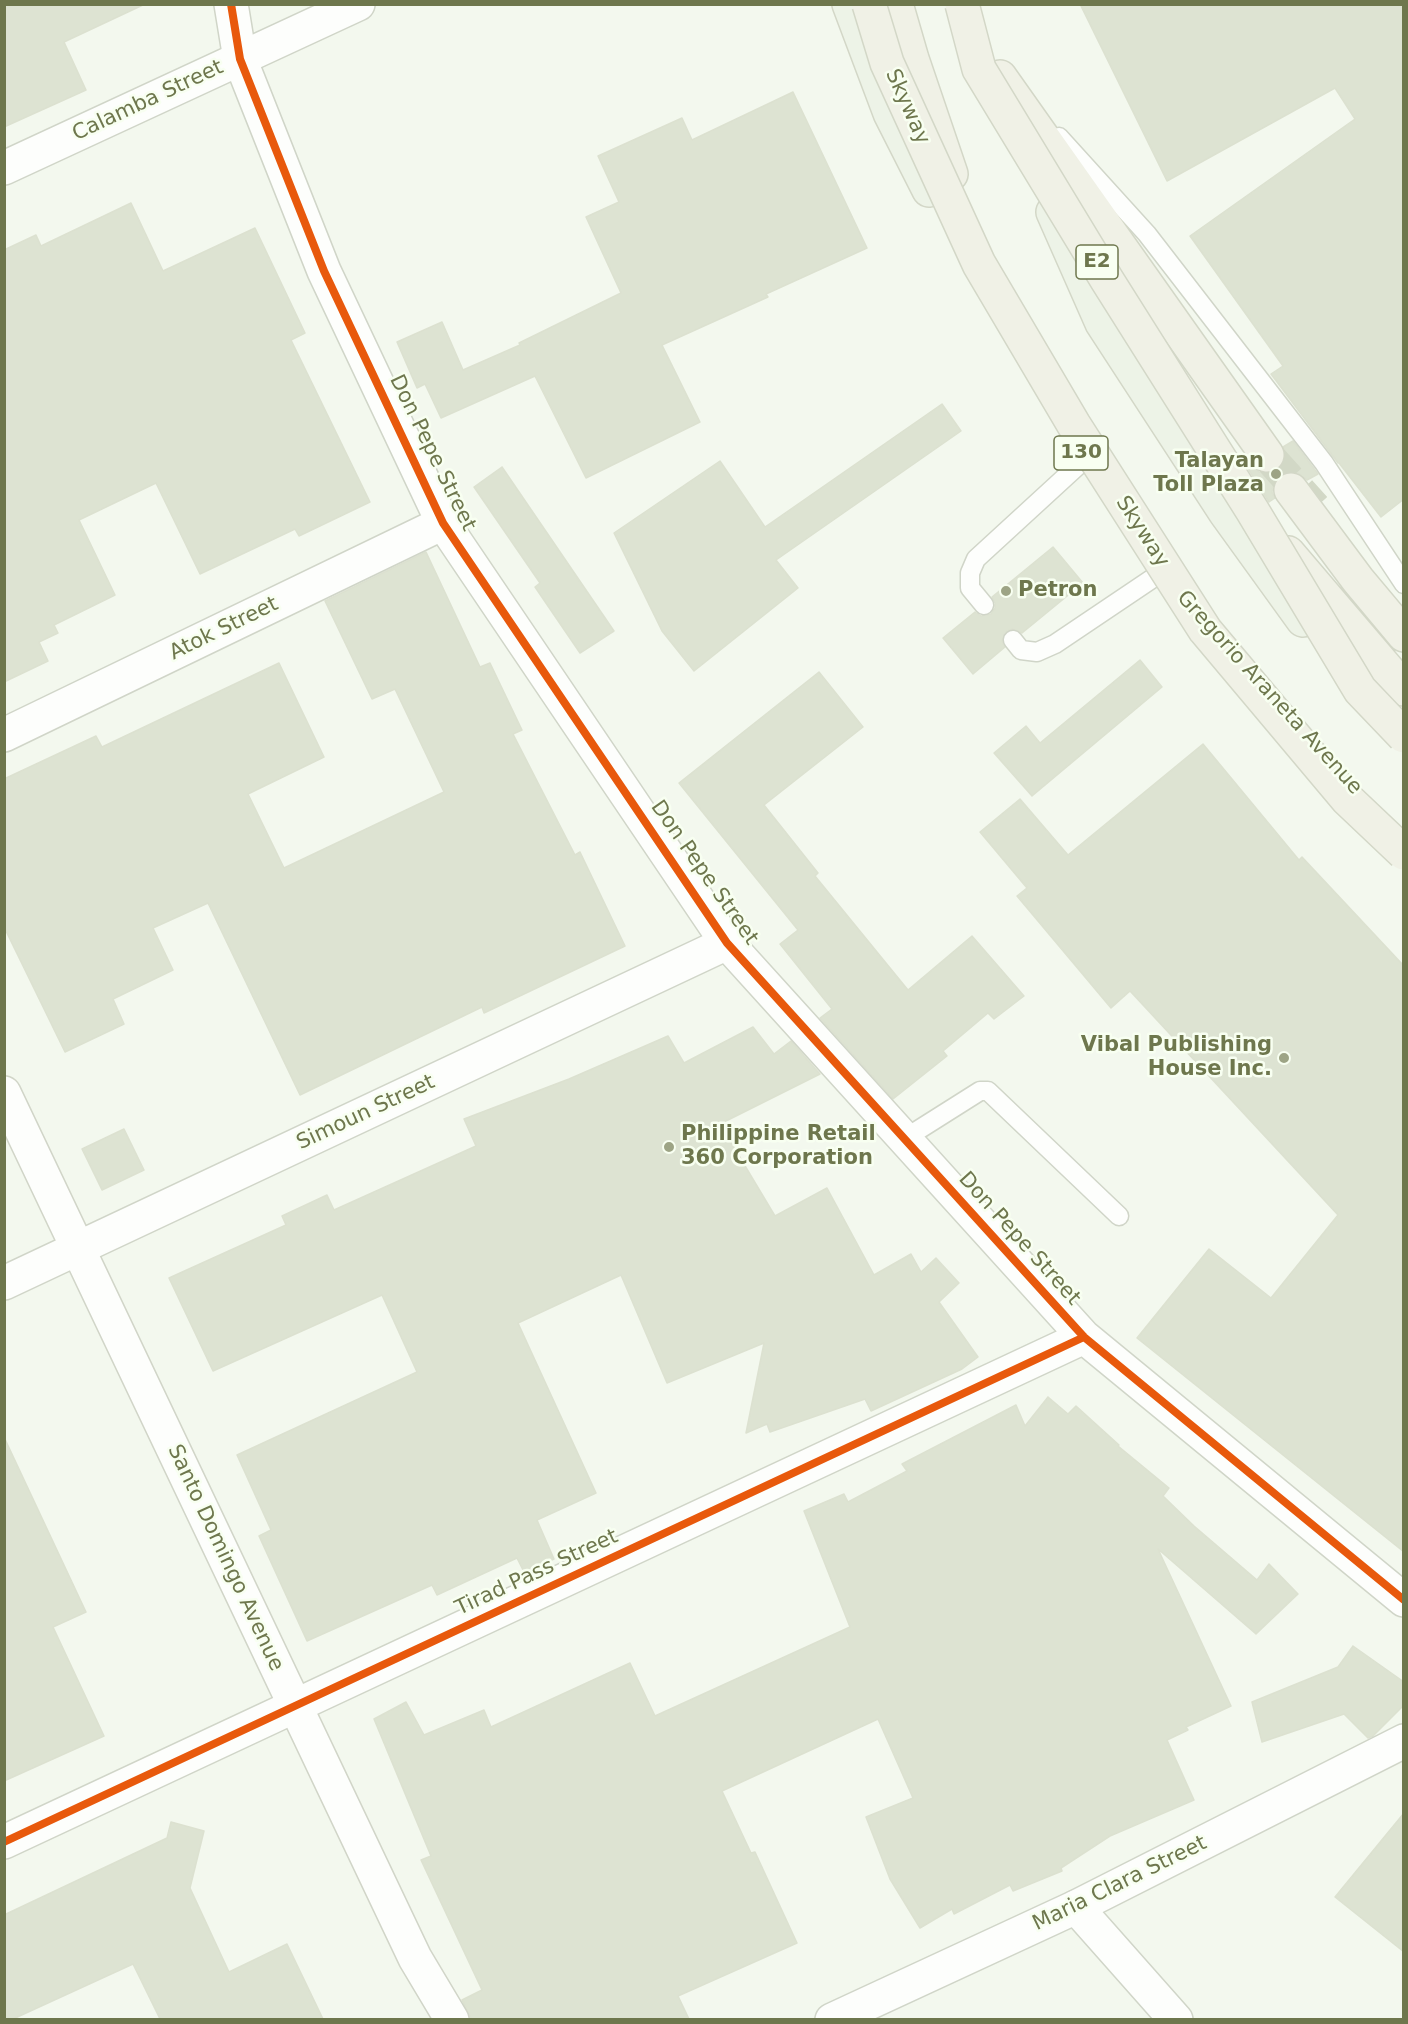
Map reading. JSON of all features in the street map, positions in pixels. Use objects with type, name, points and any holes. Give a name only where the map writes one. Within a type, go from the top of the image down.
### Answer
[{"type":"highway","name":"Skyway","points":[[869,4],[887,63],[979,264],[1074,426],[1205,630],[1347,799],[1404,854]]},
{"type":"highway","points":[[896,4],[912,59],[1005,335]]},
{"type":"highway","name":"E2","points":[[962,4],[979,69],[1107,280],[1252,510],[1404,689]]},
{"type":"highway","points":[[983,54],[1267,455]]},
{"type":"highway","points":[[1291,490],[1358,580],[1404,635]]},
{"type":"highway","points":[[1252,510],[1360,690],[1404,736]]},
{"type":"main road","name":"Gregorio Araneta Avenue","points":[[849,4],[890,113],[1005,335],[1085,459],[1162,572],[1271,701],[1404,842]]},
{"type":"main road","points":[[971,4],[983,54],[1102,323],[1225,512],[1322,646],[1404,729]]},
{"type":"street","name":"Don Pepe Street","points":[[231,4],[240,59],[324,271],[443,523],[727,943],[1084,1337],[1404,1600]]},
{"type":"street","name":"Calamba Street","points":[[4,168],[358,4]]},
{"type":"street","name":"Atok Street","points":[[4,735],[443,523]]},
{"type":"street","name":"Simoun Street","points":[[4,1283],[727,943]]},
{"type":"street","name":"Santo Domingo Avenue","points":[[4,1093],[415,1958],[452,2019]]},
{"type":"street","name":"Tirad Pass Street","points":[[4,1842],[1084,1337]]},
{"type":"street","name":"Maria Clara Street","points":[[832,2019],[1076,1907],[1404,1741]]},
{"type":"street","points":[[1076,1907],[1176,2019]]},
{"type":"lane","points":[[983,54],[1147,234],[1324,463],[1404,584]]},
{"type":"lane","points":[[984,605],[970,588],[970,573],[976,560],[1085,459]]},
{"type":"lane","points":[[1013,640],[1021,650],[1037,652],[1055,644],[1162,572]]},
{"type":"lane","points":[[904,1139],[980,1091],[988,1092],[1119,1216]]},
{"type":"building","points":[[4,4],[145,4],[64,42],[86,90],[4,127]]},
{"type":"building","points":[[1080,4],[1404,4],[1404,499],[1381,517],[1271,374],[1283,366],[1190,236],[1355,119],[1335,88],[1167,181]]},
{"type":"building","points":[[793,92],[867,248],[766,294],[768,297],[662,345],[700,422],[586,478],[535,376],[441,418],[425,384],[417,388],[397,342],[442,322],[463,370],[520,345],[519,343],[621,293],[586,217],[619,202],[598,156],[682,118],[692,140]]},
{"type":"building","points":[[131,203],[163,271],[255,228],[305,333],[291,340],[370,502],[299,536],[295,529],[200,574],[156,483],[79,520],[115,595],[54,625],[58,633],[39,642],[48,661],[4,682],[4,250],[36,235],[41,246]]},
{"type":"building","points":[[942,404],[961,431],[776,560],[798,588],[694,671],[662,631],[614,533],[720,461],[765,527]]},
{"type":"building","points":[[1293,441],[1318,474],[1307,480],[1298,473],[1288,472],[1280,475],[1274,483],[1272,492],[1275,498],[1269,502],[1247,467],[1251,465],[1259,472],[1268,474],[1277,471],[1284,462],[1286,454],[1283,447]]},
{"type":"building","points":[[502,467],[614,631],[580,653],[535,587],[540,583],[474,487]]},
{"type":"building","points":[[1053,547],[1083,583],[1022,633],[1012,629],[1006,632],[1002,641],[1005,647],[973,674],[943,638],[975,612],[981,616],[991,614],[995,608],[992,597]]},
{"type":"building","points":[[426,552],[480,667],[490,663],[522,730],[513,734],[575,855],[580,852],[625,946],[484,1013],[482,1007],[300,1095],[208,903],[153,928],[173,970],[113,999],[124,1024],[65,1052],[4,927],[4,779],[96,736],[102,747],[279,663],[324,757],[248,794],[284,868],[444,792],[395,689],[372,699],[325,601]]},
{"type":"building","points":[[1140,660],[1162,687],[1032,796],[994,753],[1026,726],[1040,743]]},
{"type":"building","points":[[819,672],[863,727],[764,805],[818,873],[815,876],[908,990],[972,936],[1024,996],[994,1019],[988,1013],[943,1051],[947,1056],[893,1099],[820,1018],[832,1009],[780,944],[798,930],[679,783]]},
{"type":"building","points":[[1203,744],[1299,860],[1302,857],[1404,966],[1404,1552],[1137,1338],[1209,1249],[1271,1298],[1338,1215],[1130,991],[1111,1008],[1017,896],[1027,888],[980,832],[1020,799],[1068,855]]},
{"type":"building","points":[[753,1027],[774,1054],[791,1041],[820,1074],[720,1124],[775,1216],[827,1188],[874,1275],[911,1254],[921,1272],[936,1258],[959,1283],[939,1302],[978,1357],[962,1369],[871,1411],[865,1399],[770,1432],[767,1424],[746,1433],[764,1343],[667,1383],[621,1275],[518,1323],[596,1493],[537,1520],[554,1559],[524,1572],[517,1558],[437,1595],[432,1585],[307,1641],[259,1536],[271,1530],[237,1455],[417,1372],[382,1295],[213,1371],[169,1278],[286,1225],[282,1216],[327,1195],[334,1210],[476,1146],[464,1119],[569,1079],[668,1036],[684,1063]]},
{"type":"building","points":[[124,1129],[144,1170],[102,1190],[82,1149]]},
{"type":"building","points":[[1048,1397],[1068,1414],[1076,1406],[1118,1446],[1169,1488],[1163,1496],[1257,1580],[1269,1564],[1298,1594],[1256,1634],[1158,1549],[1231,1706],[1186,1727],[1188,1730],[1167,1740],[1194,1800],[1110,1836],[1061,1868],[1062,1871],[1013,1891],[1010,1885],[954,1914],[952,1909],[920,1928],[890,1879],[866,1817],[913,1798],[878,1719],[722,1791],[751,1853],[755,1852],[797,1943],[678,1996],[689,2019],[471,2019],[462,2000],[482,1990],[421,1860],[431,1856],[374,1719],[406,1702],[424,1735],[484,1710],[491,1727],[630,1663],[655,1716],[850,1627],[804,1511],[844,1494],[848,1502],[907,1471],[902,1464],[1016,1405],[1025,1426]]},
{"type":"building","points":[[4,1437],[86,1612],[53,1627],[104,1736],[4,1781]]},
{"type":"building","points":[[1353,1646],[1404,1682],[1404,1705],[1373,1736],[1368,1738],[1344,1714],[1262,1742],[1252,1702],[1338,1667]]},
{"type":"building","points":[[1404,1813],[1404,1952],[1335,1897]]},
{"type":"building","points":[[171,1822],[204,1831],[190,1888],[229,1972],[287,1944],[323,2019],[160,2019],[133,1964],[13,2019],[4,2019],[4,1915],[167,1838]]},
{"type":"tunnel","points":[[1267,455],[1315,508]]},
{"type":"cycle path","points":[[231,4],[240,59],[324,271],[443,523],[727,943],[1084,1337],[1404,1600]]},
{"type":"cycle path","points":[[4,1842],[1084,1337]]},
{"type":"place","name":"Talayan Toll Plaza","points":[[1276,474]]},
{"type":"place","name":"Petron","points":[[1006,591]]},
{"type":"place","name":"Vibal Publishing House Inc.","points":[[1284,1058]]},
{"type":"place","name":"Philippine Retail 360 Corporation","points":[[669,1147]]}]
